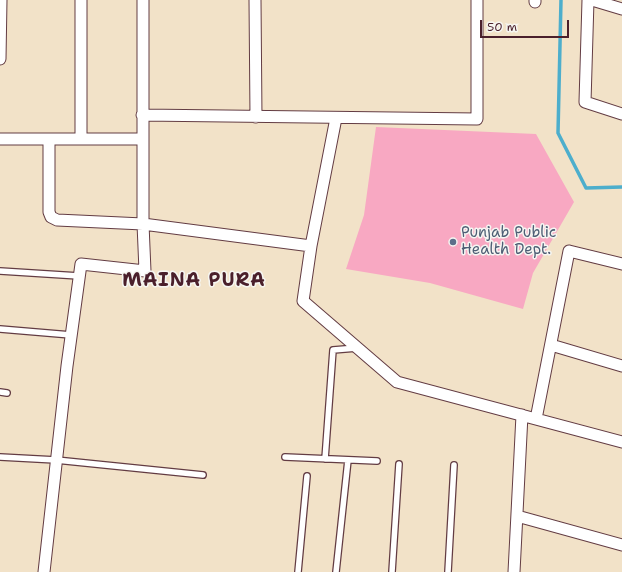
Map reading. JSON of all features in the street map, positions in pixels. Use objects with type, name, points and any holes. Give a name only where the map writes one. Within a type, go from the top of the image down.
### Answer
[{"type":"street","points":[[0,59],[1,0]]},
{"type":"street","points":[[81,0],[81,139]]},
{"type":"street","points":[[44,572],[67,366],[81,264],[145,271],[142,139],[142,0]]},
{"type":"street","points":[[256,117],[255,0],[265,0]]},
{"type":"street","points":[[142,115],[477,119],[477,0]]},
{"type":"street","points":[[588,0],[585,102],[622,114]]},
{"type":"street","points":[[592,0],[622,9]]},
{"type":"street","points":[[336,118],[311,246],[303,301],[397,382],[622,442]]},
{"type":"street","points":[[0,139],[142,139]]},
{"type":"street","points":[[49,139],[49,212],[51,217],[57,220],[143,224],[311,246]]},
{"type":"street","points":[[536,419],[569,250],[622,264]]},
{"type":"street","points":[[551,345],[622,366]]},
{"type":"street","points":[[514,572],[522,415]]},
{"type":"street","points":[[516,516],[622,545]]},
{"type":"lane","points":[[0,272],[80,276]]},
{"type":"lane","points":[[0,329],[71,335]]},
{"type":"lane","points":[[325,459],[334,350],[357,348]]},
{"type":"lane","points":[[0,392],[8,392]]},
{"type":"lane","points":[[0,457],[56,460],[203,475]]},
{"type":"lane","points":[[285,457],[376,461]]},
{"type":"lane","points":[[336,572],[348,460]]},
{"type":"lane","points":[[392,572],[399,464]]},
{"type":"lane","points":[[448,572],[454,465]]},
{"type":"lane","points":[[298,572],[308,476]]},
{"type":"building","name":"Punjab Public Health Dept.","points":[[376,127],[536,134],[574,202],[533,273],[523,309],[430,283],[346,269],[364,215]]},
{"type":"waterway","points":[[561,0],[558,133],[586,188],[622,187]]},
{"type":"place","name":"Punjab Public Health Dept.","points":[[453,242]]},
{"type":"district","name":"MAINA PURA","points":[[194,281]]}]
